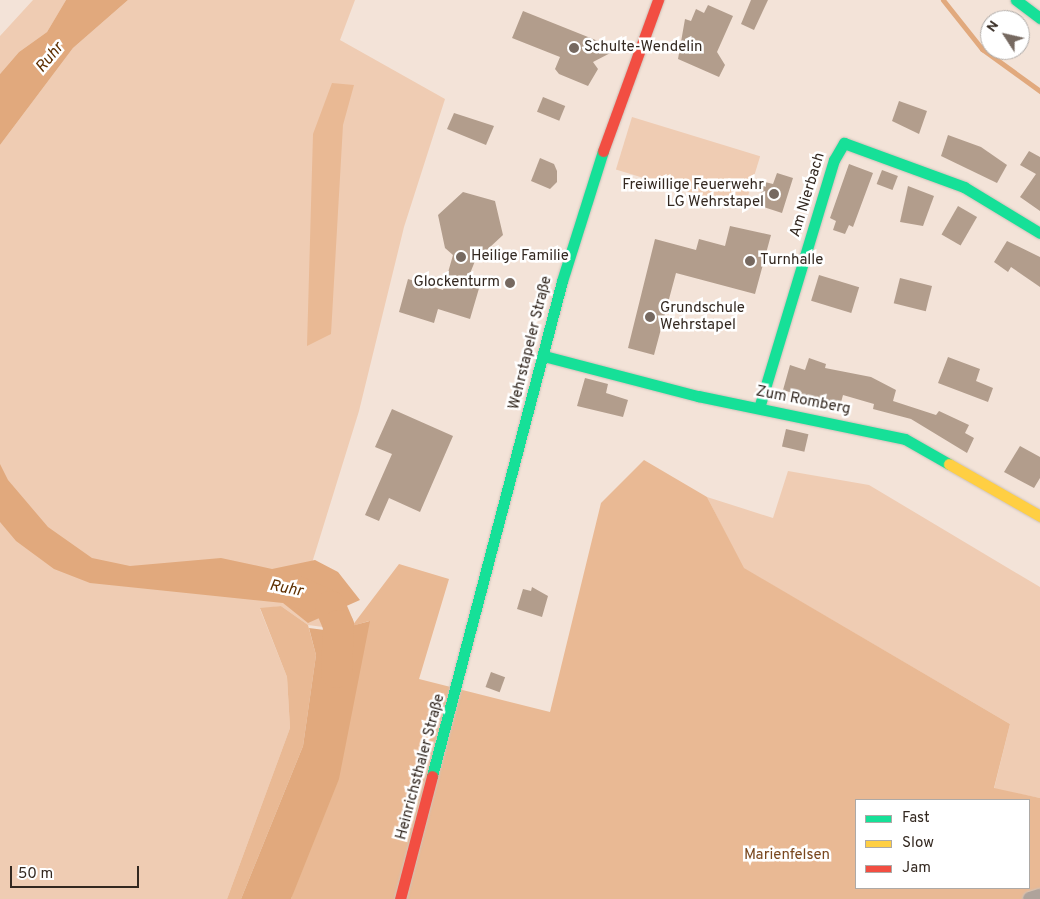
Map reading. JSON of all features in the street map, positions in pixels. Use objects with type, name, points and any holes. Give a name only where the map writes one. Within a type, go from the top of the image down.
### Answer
[{"type":"street","name":"Wehrstapeler Straße","points":[[469,641],[586,198],[658,0]]},
{"type":"street","points":[[1016,0],[1040,18]]},
{"type":"street","name":"Am Nierbach","points":[[759,408],[836,155],[844,143],[964,187],[1040,233]]},
{"type":"street","name":"Zum Romberg","points":[[544,356],[759,408],[905,439],[1040,516]]},
{"type":"street","name":"Heinrichsthaler Straße","points":[[400,899],[469,641]]},
{"type":"street","points":[[1030,899],[1040,896]]},
{"type":"shaded area","points":[[33,0],[66,0],[47,32],[19,52],[0,74],[0,36]]},
{"type":"shaded area","points":[[128,0],[355,0],[340,40],[445,99],[404,227],[359,411],[303,592],[331,628],[308,625],[281,606],[260,609],[287,677],[290,728],[227,899],[0,899],[0,145],[73,48]]},
{"type":"shaded area","points":[[632,117],[760,156],[744,209],[616,170]]},
{"type":"shaded area","points":[[788,471],[869,485],[1040,587],[1040,798],[994,789],[1010,724],[743,568],[707,497],[773,518]]},
{"type":"green space","points":[[332,83],[354,85],[343,125],[331,334],[307,346],[313,134]]},
{"type":"green space","name":"Marienfelsen","points":[[644,460],[707,497],[744,568],[1010,724],[994,788],[1040,798],[1040,899],[291,899],[369,621],[352,626],[399,564],[449,579],[419,679],[550,712],[601,503]]},
{"type":"green space","points":[[281,606],[308,625],[316,655],[303,746],[241,899],[227,899],[290,728],[287,677],[260,608]]},
{"type":"water","points":[[66,0],[128,0],[73,48],[0,145],[0,74],[19,52],[47,32]]},
{"type":"water","points":[[0,464],[8,480],[48,527],[92,558],[130,566],[221,558],[272,569],[315,560],[338,572],[360,600],[308,623],[283,603],[90,583],[54,569],[16,541],[0,522]]},
{"type":"water","points":[[370,621],[339,779],[291,899],[241,899],[303,746],[316,655],[309,628],[332,631]]},
{"type":"building","points":[[751,0],[768,0],[754,30],[741,24]]},
{"type":"building","points":[[708,5],[733,16],[717,52],[725,65],[719,77],[678,59],[685,19],[691,21],[696,9],[704,13]]},
{"type":"building","name":"Schulte-Wendelin","points":[[523,11],[618,49],[593,62],[598,69],[588,86],[559,74],[555,69],[560,57],[512,38]]},
{"type":"building","points":[[543,97],[565,106],[559,121],[537,112]]},
{"type":"building","points":[[899,101],[927,111],[919,134],[892,121]]},
{"type":"building","points":[[454,113],[494,126],[486,145],[447,129]]},
{"type":"building","points":[[948,135],[981,147],[1007,165],[997,183],[941,156]]},
{"type":"building","points":[[1029,151],[1040,157],[1040,211],[1020,197],[1036,174],[1020,165]]},
{"type":"building","points":[[540,158],[554,164],[557,171],[557,182],[550,189],[531,181]]},
{"type":"building","points":[[849,164],[873,173],[853,227],[849,225],[845,234],[833,230],[836,221],[830,218]]},
{"type":"building","points":[[882,170],[898,176],[892,190],[877,184]]},
{"type":"building","name":"Freiwillige Feuerwehr LG Wehrstapel","points":[[777,173],[793,178],[782,213],[757,205],[765,182],[773,184]]},
{"type":"building","points":[[908,186],[934,196],[923,226],[900,222]]},
{"type":"building","name":"Heilige Familie","points":[[463,192],[495,201],[503,235],[475,261],[467,281],[480,285],[470,319],[438,309],[434,323],[399,312],[408,279],[443,290],[453,255],[445,248],[438,215]]},
{"type":"building","points":[[958,206],[977,217],[961,246],[942,235]]},
{"type":"building","name":"Grundschule Wehrstapel","points":[[730,226],[771,235],[755,294],[676,273],[654,355],[628,348],[655,239],[696,250],[699,239],[725,246]]},
{"type":"building","points":[[1007,241],[1040,257],[1040,287],[1011,267],[1008,272],[994,262]]},
{"type":"building","points":[[819,275],[859,287],[851,313],[811,301]]},
{"type":"building","points":[[900,278],[932,286],[926,311],[894,303]]},
{"type":"building","points":[[948,357],[980,369],[976,381],[993,388],[988,402],[938,383]]},
{"type":"building","points":[[809,358],[826,364],[825,368],[871,377],[896,390],[893,401],[936,415],[939,411],[969,425],[965,433],[974,438],[967,453],[911,419],[873,409],[874,404],[843,395],[839,410],[828,409],[814,405],[815,400],[783,390],[790,365],[805,370]]},
{"type":"building","points":[[585,378],[608,384],[606,393],[628,400],[623,417],[577,406]]},
{"type":"building","points":[[392,409],[453,436],[420,512],[389,498],[379,521],[365,515],[392,454],[375,447]]},
{"type":"building","points":[[786,429],[808,434],[804,452],[782,447]]},
{"type":"building","points":[[1020,446],[1040,457],[1040,478],[1034,488],[1004,472]]},
{"type":"building","points":[[532,587],[548,596],[542,617],[517,609],[523,589],[531,591]]},
{"type":"building","points":[[491,672],[505,677],[500,692],[486,687]]},
{"type":"waterway","points":[[943,0],[982,49],[1040,91]]},
{"type":"waterway","name":"Ruhr","points":[[297,591],[330,606],[338,625],[336,672]]},
{"type":"traffic: fast","points":[[1016,0],[1040,18]]},
{"type":"traffic: fast","points":[[759,408],[834,160],[844,143],[964,187],[1040,233]]},
{"type":"traffic: fast","points":[[432,776],[562,281],[603,151]]},
{"type":"traffic: fast","points":[[544,356],[698,396],[905,439],[949,464]]},
{"type":"traffic: slow","points":[[949,464],[1040,516]]},
{"type":"traffic: jam","points":[[603,151],[658,0]]},
{"type":"traffic: jam","points":[[400,899],[432,776]]},
{"type":"place","name":"Schulte-Wendelin","points":[[574,48]]},
{"type":"place","name":"Freiwillige Feuerwehr LG Wehrstapel","points":[[774,194]]},
{"type":"place","name":"Heilige Familie","points":[[461,257]]},
{"type":"place","name":"Turnhalle","points":[[750,261]]},
{"type":"place","name":"Glockenturm","points":[[510,283]]},
{"type":"place","name":"Grundschule Wehrstapel","points":[[650,317]]}]
